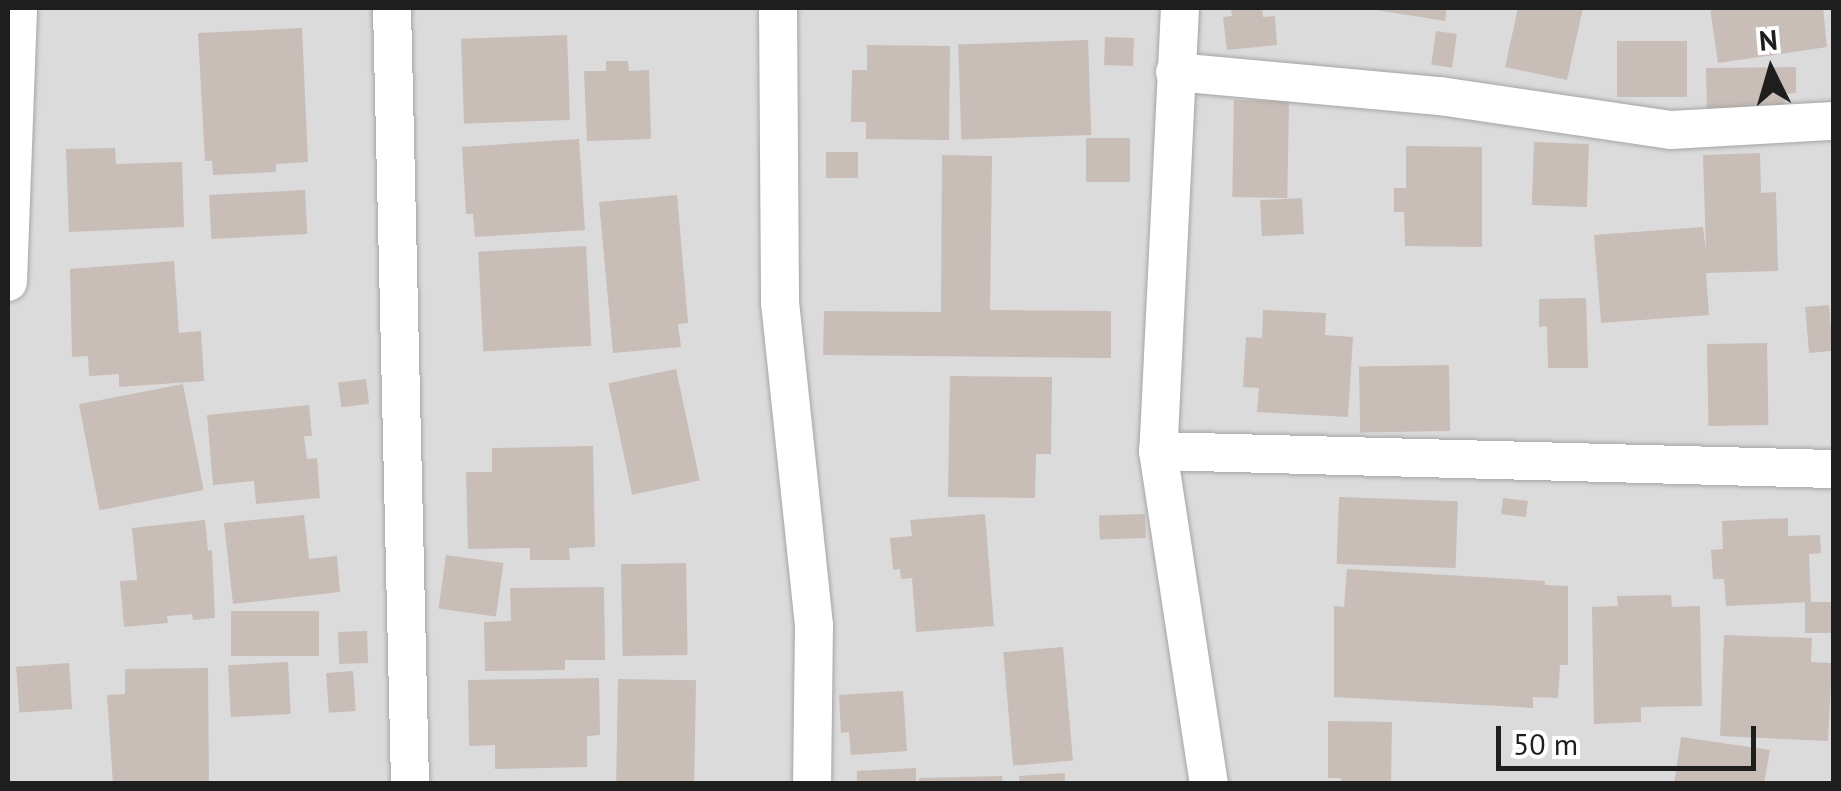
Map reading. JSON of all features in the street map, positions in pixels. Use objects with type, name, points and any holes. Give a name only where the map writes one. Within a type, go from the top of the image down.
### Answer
[{"type":"street","points":[[8,282],[18,8]]},
{"type":"street","points":[[392,8],[410,784]]},
{"type":"street","points":[[778,8],[780,302],[814,624],[812,784]]},
{"type":"street","points":[[1180,8],[1158,452],[1209,784]]},
{"type":"street","points":[[1175,72],[1440,96],[1671,130],[1834,121]]},
{"type":"street","points":[[1158,452],[1834,469]]},
{"type":"shaded area","points":[[8,8],[1833,8],[1833,783],[8,783]]},
{"type":"building","points":[[1231,8],[1262,8],[1263,17],[1275,16],[1277,45],[1227,50],[1223,17],[1232,16]]},
{"type":"building","points":[[1364,8],[1447,8],[1445,21]]},
{"type":"building","points":[[1518,8],[1583,8],[1567,80],[1505,67]]},
{"type":"building","points":[[1710,8],[1823,8],[1827,47],[1718,63]]},
{"type":"building","points":[[302,28],[308,162],[276,164],[276,172],[213,175],[212,161],[205,161],[198,33]]},
{"type":"building","points":[[1436,31],[1457,34],[1452,68],[1431,65]]},
{"type":"building","points":[[567,35],[570,120],[464,124],[461,39]]},
{"type":"building","points":[[1105,37],[1134,38],[1133,66],[1104,65]]},
{"type":"building","points":[[1088,40],[1091,135],[961,139],[958,45]]},
{"type":"building","points":[[1617,41],[1687,41],[1687,97],[1617,97]]},
{"type":"building","points":[[867,45],[950,46],[949,140],[866,139],[866,122],[851,122],[852,70],[867,70]]},
{"type":"building","points":[[606,61],[628,61],[629,71],[649,70],[651,139],[587,141],[584,71],[606,71]]},
{"type":"building","points":[[1796,67],[1796,93],[1785,94],[1785,118],[1707,118],[1706,68]]},
{"type":"building","points":[[1234,100],[1289,101],[1287,198],[1232,197]]},
{"type":"building","points":[[1086,138],[1130,138],[1130,182],[1086,182]]},
{"type":"building","points":[[579,139],[585,230],[475,237],[473,214],[466,214],[462,147]]},
{"type":"building","points":[[1534,142],[1589,144],[1587,207],[1532,205]]},
{"type":"building","points":[[1406,146],[1482,147],[1482,247],[1405,246],[1404,212],[1394,212],[1394,188],[1406,188]]},
{"type":"building","points":[[115,148],[116,164],[182,162],[184,227],[69,232],[66,149]]},
{"type":"building","points":[[826,152],[858,152],[858,178],[826,178]]},
{"type":"building","points":[[1760,153],[1761,193],[1776,192],[1778,271],[1706,273],[1709,315],[1601,323],[1594,235],[1703,227],[1706,252],[1703,155]]},
{"type":"building","points":[[942,155],[992,156],[990,310],[1111,311],[1111,358],[823,355],[824,311],[941,312]]},
{"type":"building","points":[[305,190],[307,234],[211,239],[209,195]]},
{"type":"building","points":[[677,195],[688,323],[678,324],[681,347],[613,353],[599,202]]},
{"type":"building","points":[[1302,198],[1304,234],[1262,236],[1260,200]]},
{"type":"building","points":[[586,246],[591,346],[483,352],[478,252]]},
{"type":"building","points":[[174,261],[179,333],[201,331],[204,381],[119,387],[119,374],[89,376],[88,356],[72,357],[70,269]]},
{"type":"building","points":[[1586,298],[1588,368],[1548,368],[1547,326],[1539,327],[1539,299]]},
{"type":"building","points":[[1829,305],[1833,351],[1809,353],[1805,307]]},
{"type":"building","points":[[1263,310],[1326,313],[1325,335],[1353,337],[1348,417],[1257,412],[1259,388],[1243,387],[1246,337],[1262,338]]},
{"type":"building","points":[[1767,343],[1768,425],[1708,426],[1707,344]]},
{"type":"building","points":[[1449,365],[1450,431],[1360,433],[1359,367]]},
{"type":"building","points":[[676,369],[700,481],[632,495],[609,383]]},
{"type":"building","points":[[950,376],[1052,377],[1051,454],[1036,454],[1035,498],[948,497]]},
{"type":"building","points":[[366,379],[369,404],[341,407],[338,382]]},
{"type":"building","points":[[183,384],[204,490],[100,510],[79,404]]},
{"type":"building","points":[[309,405],[312,436],[304,436],[307,459],[317,458],[320,498],[256,504],[254,481],[213,485],[207,415]]},
{"type":"building","points":[[593,446],[595,547],[569,548],[570,560],[530,560],[530,548],[468,549],[466,472],[492,472],[492,448]]},
{"type":"building","points":[[1339,497],[1458,501],[1456,568],[1337,564]]},
{"type":"building","points":[[1503,498],[1528,501],[1526,517],[1501,514]]},
{"type":"building","points":[[985,514],[994,626],[916,632],[912,578],[901,579],[900,569],[893,570],[890,538],[912,536],[910,520]]},
{"type":"building","points":[[1145,514],[1146,538],[1100,540],[1099,516]]},
{"type":"building","points":[[304,515],[309,559],[337,556],[340,592],[233,604],[224,523]]},
{"type":"building","points":[[1788,518],[1788,536],[1820,535],[1821,553],[1809,554],[1811,602],[1726,606],[1724,579],[1713,579],[1711,550],[1723,549],[1722,521]]},
{"type":"building","points":[[205,520],[208,551],[212,550],[215,618],[193,620],[192,614],[167,616],[168,623],[124,627],[120,581],[137,580],[132,528]]},
{"type":"building","points":[[446,555],[503,563],[496,617],[438,608]]},
{"type":"building","points":[[686,563],[688,655],[623,656],[621,564]]},
{"type":"building","points":[[1347,569],[1545,581],[1545,585],[1568,586],[1568,665],[1560,665],[1558,698],[1533,697],[1533,708],[1334,697],[1334,606],[1344,607]]},
{"type":"building","points":[[604,587],[605,660],[565,660],[565,670],[485,671],[484,622],[511,621],[510,588]]},
{"type":"building","points":[[1671,595],[1672,607],[1700,606],[1702,706],[1641,707],[1641,722],[1594,724],[1592,607],[1618,606],[1617,596]]},
{"type":"building","points":[[1805,602],[1834,602],[1834,633],[1805,633]]},
{"type":"building","points":[[231,611],[319,611],[319,656],[231,656]]},
{"type":"building","points":[[367,631],[368,663],[339,664],[338,632]]},
{"type":"building","points":[[1724,635],[1812,638],[1811,662],[1832,663],[1828,741],[1720,736]]},
{"type":"building","points":[[1063,647],[1073,761],[1013,766],[1003,652]]},
{"type":"building","points":[[288,662],[291,714],[231,717],[228,665]]},
{"type":"building","points":[[69,663],[72,709],[19,713],[16,667]]},
{"type":"building","points":[[208,668],[209,784],[113,784],[107,695],[125,694],[125,669]]},
{"type":"building","points":[[353,671],[356,711],[329,713],[326,673]]},
{"type":"building","points":[[599,678],[600,735],[587,736],[587,767],[495,769],[495,745],[469,746],[468,680]]},
{"type":"building","points":[[618,679],[696,680],[694,784],[616,784]]},
{"type":"building","points":[[903,691],[907,751],[851,755],[849,732],[841,733],[839,695]]},
{"type":"building","points":[[1328,721],[1392,722],[1391,784],[1341,784],[1341,778],[1328,778]]},
{"type":"building","points":[[1681,737],[1770,750],[1764,784],[1674,784]]},
{"type":"building","points":[[916,768],[916,784],[857,784],[857,771]]},
{"type":"building","points":[[1065,773],[1065,784],[1020,784],[1019,776]]},
{"type":"building","points":[[1002,776],[1003,784],[919,784],[919,778]]}]
